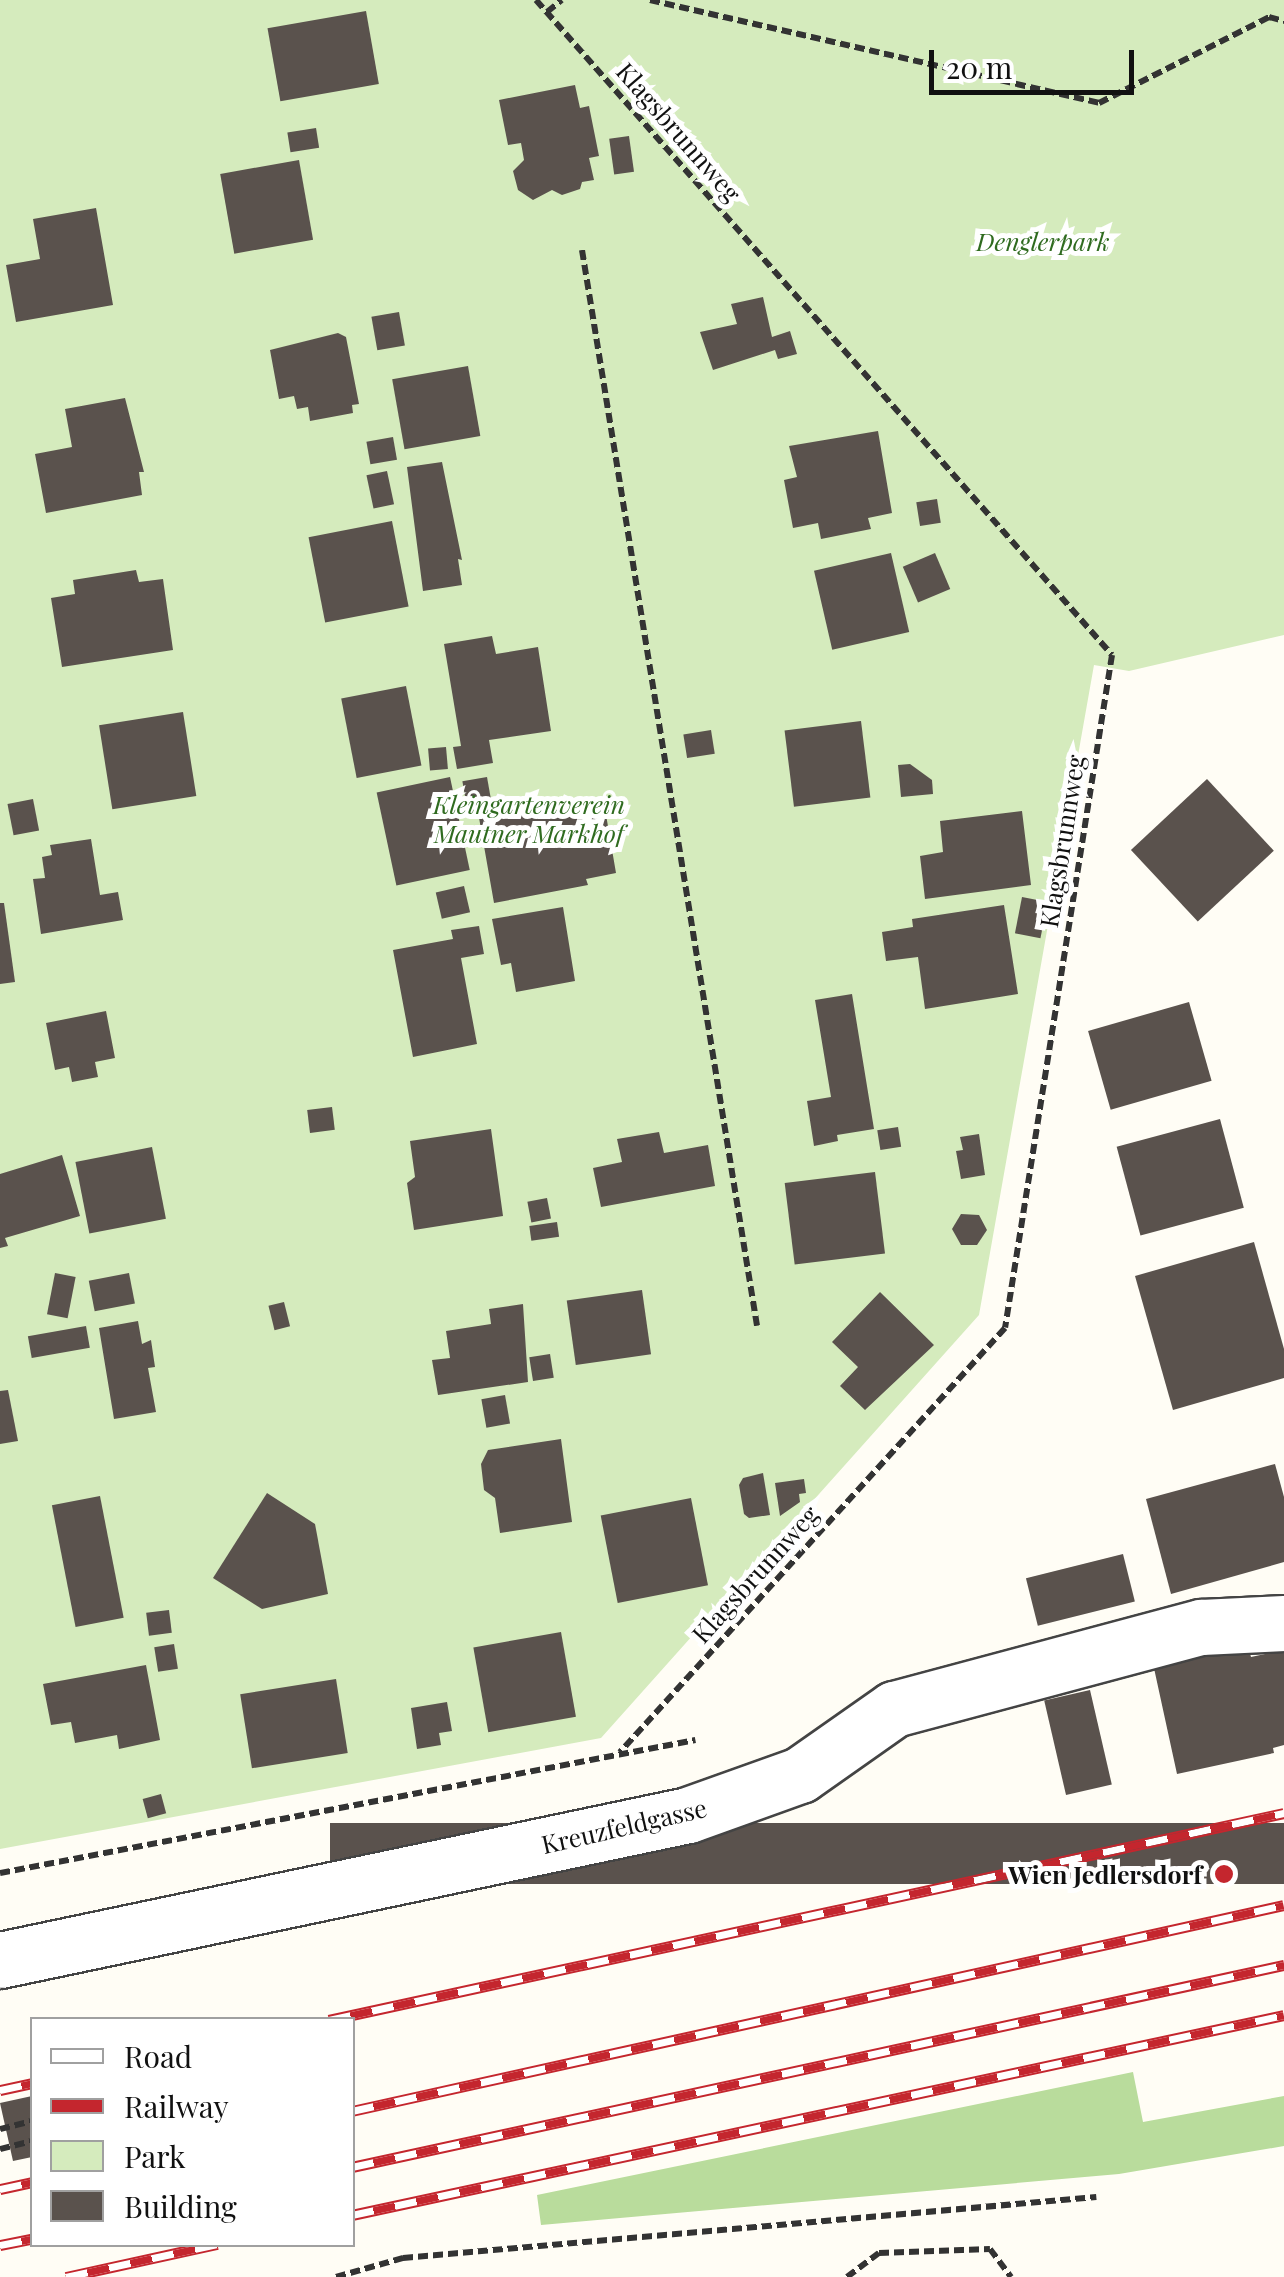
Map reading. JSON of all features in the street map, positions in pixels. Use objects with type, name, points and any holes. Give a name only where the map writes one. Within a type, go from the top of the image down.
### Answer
[{"type":"street","name":"Kreuzfeldgasse","points":[[0,1960],[688,1815],[800,1774],[894,1709],[1201,1627],[1284,1623]]},
{"type":"path","name":"Klagsbrunnweg","points":[[536,0],[1112,656],[1005,1328],[620,1752]]},
{"type":"path","points":[[547,12],[562,0]]},
{"type":"path","points":[[650,0],[1099,103],[1269,16],[1284,21]]},
{"type":"path","points":[[582,250],[757,1326]]},
{"type":"path","points":[[0,1872],[698,1740]]},
{"type":"path","points":[[0,2129],[30,2122]]},
{"type":"path","points":[[0,2148],[30,2141]]},
{"type":"path","points":[[336,2277],[403,2258],[1096,2197]]},
{"type":"path","points":[[847,2277],[879,2253],[990,2250],[1011,2277]]},
{"type":"green space","name":"Kleingartenverein Mautner Markhof","points":[[0,0],[1284,0],[1284,635],[1129,671],[1094,665],[979,1315],[601,1738],[0,1849]]},
{"type":"green space","points":[[1133,2072],[1143,2122],[1284,2096],[1284,2146],[1119,2174],[541,2225],[537,2195]]},
{"type":"building","points":[[366,11],[379,84],[280,101],[268,28]]},
{"type":"building","points":[[575,85],[580,108],[589,106],[599,156],[589,158],[594,180],[582,182],[580,189],[562,195],[552,190],[533,200],[518,190],[513,171],[524,160],[521,143],[508,145],[499,100]]},
{"type":"building","points":[[316,128],[319,148],[290,152],[287,133]]},
{"type":"building","points":[[629,136],[634,172],[614,174],[609,139]]},
{"type":"building","points":[[299,160],[313,240],[234,254],[220,174]]},
{"type":"building","points":[[96,208],[113,305],[16,322],[6,265],[40,259],[33,219]]},
{"type":"building","points":[[763,297],[772,337],[790,331],[797,354],[778,359],[775,350],[713,370],[700,332],[737,324],[731,304]]},
{"type":"building","points":[[399,312],[405,345],[377,350],[371,317]]},
{"type":"building","points":[[338,333],[346,337],[359,404],[352,405],[353,413],[310,421],[308,407],[297,409],[294,396],[279,399],[270,350]]},
{"type":"building","points":[[468,366],[480,436],[404,449],[392,379]]},
{"type":"building","points":[[125,398],[144,472],[139,472],[142,495],[46,513],[35,454],[72,447],[65,409]]},
{"type":"building","points":[[878,431],[892,513],[868,518],[871,529],[821,539],[818,523],[793,528],[784,480],[797,477],[789,446]]},
{"type":"building","points":[[393,437],[397,460],[370,464],[366,442]]},
{"type":"building","points":[[442,462],[462,560],[458,559],[462,585],[423,591],[407,467]]},
{"type":"building","points":[[387,471],[394,504],[374,509],[366,475]]},
{"type":"building","points":[[937,499],[941,523],[920,526],[916,502]]},
{"type":"building","points":[[392,521],[409,606],[325,623],[309,537]]},
{"type":"building","points":[[891,553],[909,632],[832,650],[814,571]]},
{"type":"building","points":[[935,553],[950,589],[918,603],[903,567]]},
{"type":"building","points":[[136,570],[139,582],[163,579],[173,650],[62,667],[51,598],[75,594],[73,580]]},
{"type":"building","points":[[492,636],[496,654],[538,647],[551,731],[489,740],[493,763],[457,769],[453,747],[461,746],[444,644]]},
{"type":"building","points":[[406,686],[421,766],[357,778],[341,699]]},
{"type":"building","points":[[183,712],[196,796],[112,809],[99,725]]},
{"type":"building","points":[[861,721],[870,797],[794,807],[785,730]]},
{"type":"building","points":[[711,730],[715,754],[687,758],[683,734]]},
{"type":"building","points":[[446,747],[448,769],[430,770],[428,749]]},
{"type":"building","points":[[910,764],[932,780],[933,794],[901,797],[898,765]]},
{"type":"building","points":[[450,777],[470,870],[396,886],[377,793]]},
{"type":"building","points":[[487,777],[492,805],[467,809],[462,781]]},
{"type":"building","points":[[1207,779],[1274,851],[1198,922],[1131,850]]},
{"type":"building","points":[[33,799],[39,830],[14,835],[7,804]]},
{"type":"building","points":[[572,801],[573,809],[604,803],[616,873],[586,879],[588,885],[494,903],[478,812],[523,803],[525,810]]},
{"type":"building","points":[[1022,811],[1031,885],[925,899],[920,856],[943,852],[940,821]]},
{"type":"building","points":[[91,839],[100,895],[118,892],[123,920],[41,934],[33,879],[45,878],[42,857],[52,855],[50,845]]},
{"type":"building","points":[[464,886],[470,912],[442,919],[436,893]]},
{"type":"building","points":[[1022,897],[1048,902],[1040,938],[1015,933]]},
{"type":"building","points":[[0,903],[4,903],[15,982],[0,984]]},
{"type":"building","points":[[1004,905],[1018,994],[925,1009],[918,957],[886,961],[882,932],[913,927],[912,919]]},
{"type":"building","points":[[563,907],[575,981],[516,992],[511,963],[501,965],[492,919]]},
{"type":"building","points":[[479,926],[484,954],[461,958],[477,1044],[413,1057],[393,950],[453,939],[451,930]]},
{"type":"building","points":[[852,994],[874,1129],[837,1135],[838,1141],[814,1146],[807,1101],[831,1097],[815,1000]]},
{"type":"building","points":[[1189,1002],[1212,1081],[1111,1110],[1088,1031]]},
{"type":"building","points":[[106,1011],[115,1058],[95,1062],[98,1077],[72,1082],[69,1067],[55,1070],[46,1023]]},
{"type":"building","points":[[332,1107],[335,1130],[310,1133],[307,1110]]},
{"type":"building","points":[[1220,1119],[1244,1208],[1140,1236],[1117,1147]]},
{"type":"building","points":[[898,1127],[901,1147],[880,1150],[877,1130]]},
{"type":"building","points":[[491,1129],[503,1216],[414,1230],[407,1183],[415,1177],[410,1141]]},
{"type":"building","points":[[659,1132],[664,1153],[708,1145],[715,1186],[601,1207],[593,1168],[622,1162],[617,1139]]},
{"type":"building","points":[[979,1134],[985,1175],[961,1179],[956,1151],[963,1150],[960,1137]]},
{"type":"building","points":[[152,1147],[166,1219],[89,1234],[75,1162]]},
{"type":"building","points":[[62,1155],[80,1216],[5,1238],[8,1246],[0,1248],[0,1174]]},
{"type":"building","points":[[875,1172],[885,1253],[795,1264],[785,1183]]},
{"type":"building","points":[[547,1198],[551,1219],[531,1222],[527,1202]]},
{"type":"building","points":[[961,1214],[979,1215],[987,1230],[977,1245],[961,1245],[952,1229]]},
{"type":"building","points":[[557,1222],[559,1237],[531,1241],[529,1226]]},
{"type":"building","points":[[1254,1242],[1284,1349],[1284,1378],[1173,1410],[1135,1276]]},
{"type":"building","points":[[55,1273],[76,1277],[68,1318],[47,1314]]},
{"type":"building","points":[[129,1273],[135,1303],[95,1311],[89,1281]]},
{"type":"building","points":[[642,1290],[651,1354],[576,1365],[567,1301]]},
{"type":"building","points":[[880,1292],[934,1345],[865,1410],[840,1386],[858,1367],[832,1342]]},
{"type":"building","points":[[284,1302],[290,1326],[275,1330],[268,1306]]},
{"type":"building","points":[[523,1304],[528,1382],[438,1395],[432,1360],[450,1358],[446,1331],[491,1324],[489,1309]]},
{"type":"building","points":[[138,1321],[142,1344],[151,1340],[155,1367],[148,1368],[156,1412],[114,1419],[99,1328]]},
{"type":"building","points":[[86,1326],[90,1348],[32,1358],[28,1336]]},
{"type":"building","points":[[550,1354],[554,1378],[533,1381],[529,1357]]},
{"type":"building","points":[[8,1390],[18,1441],[0,1444],[0,1391]]},
{"type":"building","points":[[505,1395],[510,1424],[486,1428],[481,1399]]},
{"type":"building","points":[[561,1439],[572,1522],[500,1533],[495,1498],[484,1490],[481,1464],[488,1450]]},
{"type":"building","points":[[1275,1464],[1284,1497],[1284,1562],[1171,1594],[1146,1499]]},
{"type":"building","points":[[763,1473],[770,1515],[749,1518],[744,1514],[739,1485],[743,1478]]},
{"type":"building","points":[[804,1479],[806,1493],[799,1494],[800,1502],[780,1516],[775,1483]]},
{"type":"building","points":[[267,1493],[315,1524],[328,1594],[262,1609],[213,1578]]},
{"type":"building","points":[[100,1496],[124,1618],[76,1627],[52,1505]]},
{"type":"building","points":[[691,1498],[708,1585],[618,1603],[601,1516]]},
{"type":"building","points":[[1123,1554],[1135,1602],[1038,1626],[1026,1578]]},
{"type":"building","points":[[169,1610],[172,1633],[149,1636],[146,1613]]},
{"type":"building","points":[[561,1632],[576,1717],[488,1732],[473,1647]]},
{"type":"building","points":[[1246,1639],[1251,1657],[1284,1650],[1284,1745],[1273,1748],[1274,1753],[1177,1774],[1152,1659]]},
{"type":"building","points":[[174,1644],[178,1669],[158,1672],[154,1647]]},
{"type":"building","points":[[146,1665],[160,1740],[119,1749],[117,1735],[75,1743],[71,1722],[51,1725],[43,1684]]},
{"type":"building","points":[[336,1679],[348,1753],[252,1768],[240,1694]]},
{"type":"building","points":[[1090,1690],[1112,1785],[1066,1795],[1044,1701]]},
{"type":"building","points":[[447,1702],[452,1731],[439,1733],[441,1745],[417,1749],[411,1708]]},
{"type":"building","points":[[161,1794],[166,1813],[148,1818],[143,1799]]},
{"type":"building","points":[[330,1823],[1284,1823],[1284,1884],[330,1884]]},
{"type":"building","points":[[30,2096],[30,2157],[13,2161],[0,2103]]},
{"type":"railway","points":[[343,2017],[1284,1813]]},
{"type":"railway","points":[[355,2110],[1284,1905]]},
{"type":"railway","points":[[355,2166],[1284,1965]]},
{"type":"railway","points":[[355,2214],[1284,2015]]},
{"type":"railway","points":[[0,2090],[30,2083]]},
{"type":"railway","points":[[0,2189],[30,2182]]},
{"type":"railway","points":[[0,2245],[30,2239]]},
{"type":"railway","points":[[66,2277],[203,2247]]},
{"type":"place","name":"Wien Jedlersdorf","points":[[1224,1874]]},
{"type":"park label","name":"Denglerpark","points":[[1043,241]]}]
